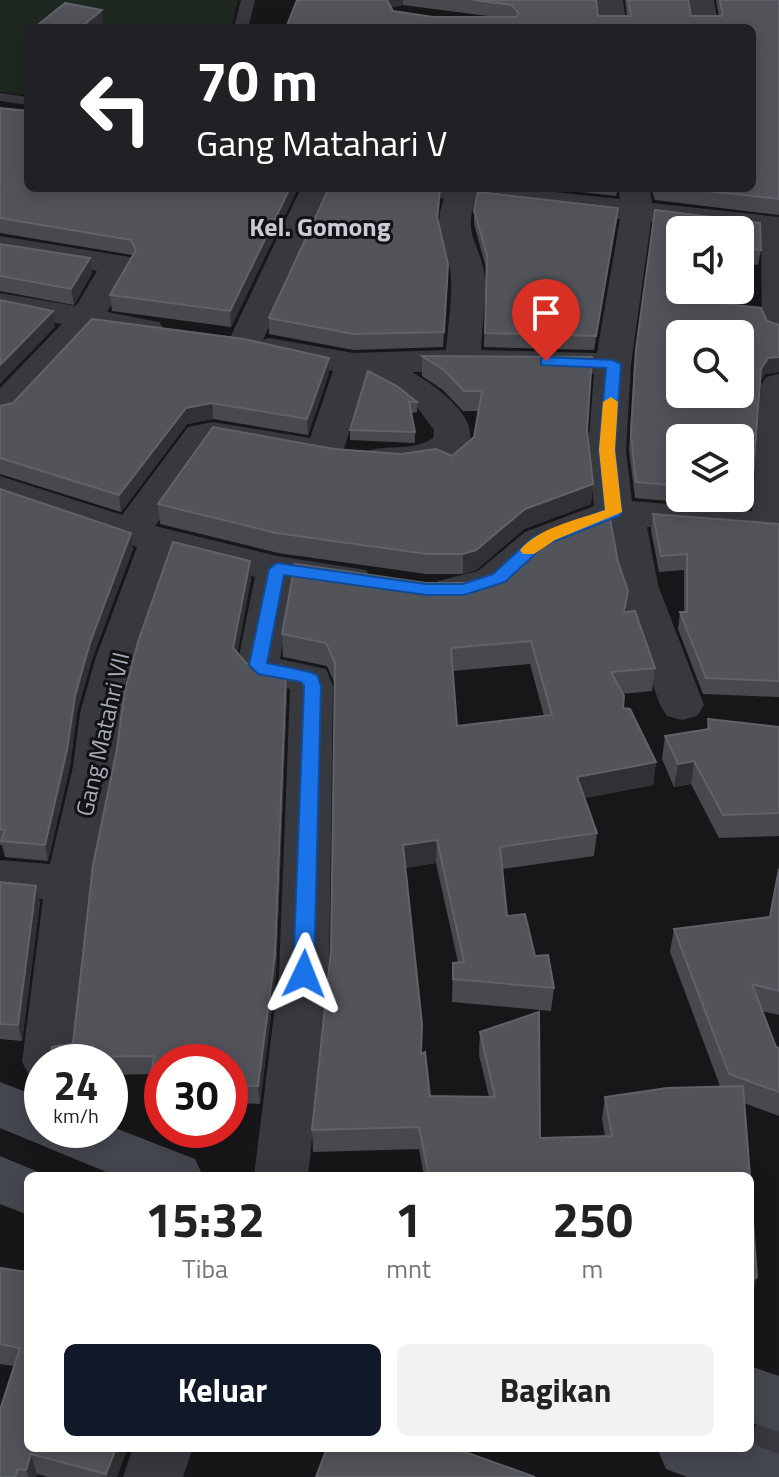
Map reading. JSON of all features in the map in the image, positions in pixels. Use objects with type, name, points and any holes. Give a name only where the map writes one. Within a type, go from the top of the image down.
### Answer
[{"type":"main road","points":[[0,1104],[24,1114]]},
{"type":"main road","points":[[106,1148],[166,1172]]},
{"type":"main road","points":[[0,1179],[24,1189]]},
{"type":"main road","points":[[754,1395],[779,1404]]},
{"type":"main road","points":[[697,1452],[763,1477]]},
{"type":"street","points":[[609,0],[612,24]]},
{"type":"street","points":[[700,0],[704,24]]},
{"type":"street","points":[[315,192],[230,340],[297,355],[361,364],[463,360],[613,364]]},
{"type":"street","points":[[448,192],[454,215],[453,232],[464,254],[468,281],[463,360]]},
{"type":"street","points":[[485,192],[674,202],[718,216]]},
{"type":"street","points":[[732,192],[736,216]]},
{"type":"street","points":[[635,200],[613,364],[607,450],[638,585],[682,705]]},
{"type":"street","points":[[754,224],[778,227],[779,328]]},
{"type":"street","points":[[0,246],[118,264],[85,320],[0,409]]},
{"type":"street","points":[[0,303],[85,320],[172,332]]},
{"type":"street","points":[[361,364],[421,394],[447,417],[451,433],[448,445],[437,454],[402,460],[324,452],[361,364]]},
{"type":"street","points":[[0,488],[145,536],[277,569],[396,585],[464,590],[491,582],[539,541],[620,512],[775,526],[779,385]]},
{"type":"street","name":"Gang Matahri VII","points":[[50,1044],[69,883],[95,767],[102,713],[145,536],[201,435],[213,433],[324,452]]},
{"type":"street","points":[[277,569],[258,665],[264,670],[304,676],[311,679],[312,686],[304,974],[281,1172]]},
{"type":"street","points":[[0,878],[69,883]]},
{"type":"street","points":[[763,1477],[779,1440]]},
{"type":"street","points":[[153,1477],[162,1452]]},
{"type":"lane","points":[[242,24],[248,0]]},
{"type":"lane","points":[[0,97],[24,100]]},
{"type":"shaded area","points":[[0,0],[238,0],[232,24],[24,24],[24,95],[0,92]]},
{"type":"building","points":[[297,0],[387,0],[393,11],[433,17],[516,17],[519,14],[512,5],[473,0],[596,0],[598,16],[631,16],[628,0],[688,0],[691,16],[723,16],[720,0],[779,0],[779,199],[716,192],[756,192],[756,24],[288,24]]},
{"type":"building","points":[[65,3],[102,10],[85,24],[39,24]]},
{"type":"building","points":[[0,108],[24,111],[24,192],[288,192],[230,311],[110,295],[136,250],[131,240],[0,218]]},
{"type":"building","points":[[327,192],[440,192],[437,217],[448,264],[444,332],[353,334],[269,318]]},
{"type":"building","points":[[478,192],[618,208],[596,336],[485,333],[487,255],[474,211]]},
{"type":"building","points":[[655,210],[703,216],[666,216],[666,304],[727,304],[761,308],[767,321],[779,325],[779,357],[768,358],[761,369],[754,465],[754,424],[666,424],[666,485],[636,482],[631,434],[636,349]]},
{"type":"building","points":[[754,222],[760,223],[761,250],[754,249]]},
{"type":"building","points":[[0,244],[90,258],[71,289],[0,276]]},
{"type":"building","points":[[0,300],[53,311],[0,365]]},
{"type":"building","points":[[92,319],[244,339],[329,358],[307,419],[212,403],[186,408],[119,495],[0,458],[0,406],[13,403]]},
{"type":"building","points":[[422,356],[592,357],[587,430],[593,484],[525,509],[476,550],[463,554],[427,554],[276,533],[158,504],[213,427],[334,449],[401,454],[436,449],[452,456],[474,437],[482,391],[464,391],[444,370]]},
{"type":"building","points":[[368,371],[397,386],[417,402],[409,402],[415,432],[350,430]]},
{"type":"building","points":[[0,489],[131,533],[90,643],[75,696],[67,750],[45,845],[1,841],[5,830],[0,829]]},
{"type":"building","points":[[608,509],[618,562],[628,591],[624,612],[635,611],[655,668],[611,672],[624,696],[623,708],[630,709],[656,762],[577,777],[597,833],[500,847],[507,916],[525,914],[535,956],[548,955],[554,988],[453,979],[453,963],[464,962],[437,840],[403,845],[422,1024],[421,1054],[425,1052],[430,1096],[495,1097],[480,1032],[539,1012],[540,1138],[612,1136],[605,1097],[667,1088],[743,1086],[750,1172],[428,1172],[419,1127],[312,1130],[331,951],[335,663],[326,643],[282,634],[295,564],[426,583],[466,583],[507,571],[556,530]],"holes":[[[531,641],[552,715],[457,726],[451,648]]]},
{"type":"building","points":[[653,514],[779,524],[779,681],[706,678],[680,612],[687,612],[687,554],[661,556]]},
{"type":"building","points":[[173,542],[250,561],[233,648],[246,663],[286,673],[275,955],[258,1086],[248,1086],[248,1044],[144,1044],[144,1056],[128,1056],[128,1044],[73,1044],[93,865],[117,749],[124,695],[138,642]]},
{"type":"building","points":[[708,719],[779,727],[779,813],[723,815],[694,761],[678,764],[665,736],[709,729]]},
{"type":"building","points":[[779,869],[779,991],[752,984],[779,1048],[779,1092],[729,1074],[674,929],[770,917]]},
{"type":"building","points":[[0,882],[36,886],[18,1025],[0,1024]]},
{"type":"building","points":[[754,1236],[757,1277],[754,1279]]},
{"type":"building","points":[[0,1268],[24,1271],[24,1452],[114,1452],[106,1474],[31,1454],[26,1470],[18,1469],[15,1477],[0,1477],[0,1410],[20,1348],[0,1344]]},
{"type":"building","points":[[325,1452],[465,1452],[535,1477],[316,1477]]},
{"type":"slow traffic","points":[[529,550],[549,536],[614,512],[607,450],[611,402]]},
{"type":"district","name":"Kel. Gomong","points":[[320,226]]},
{"type":"route","points":[[304,974],[312,686],[311,679],[304,676],[264,670],[258,665],[277,569],[426,590],[464,590],[499,578],[539,541],[614,512],[607,450],[613,364],[546,361]]}]
